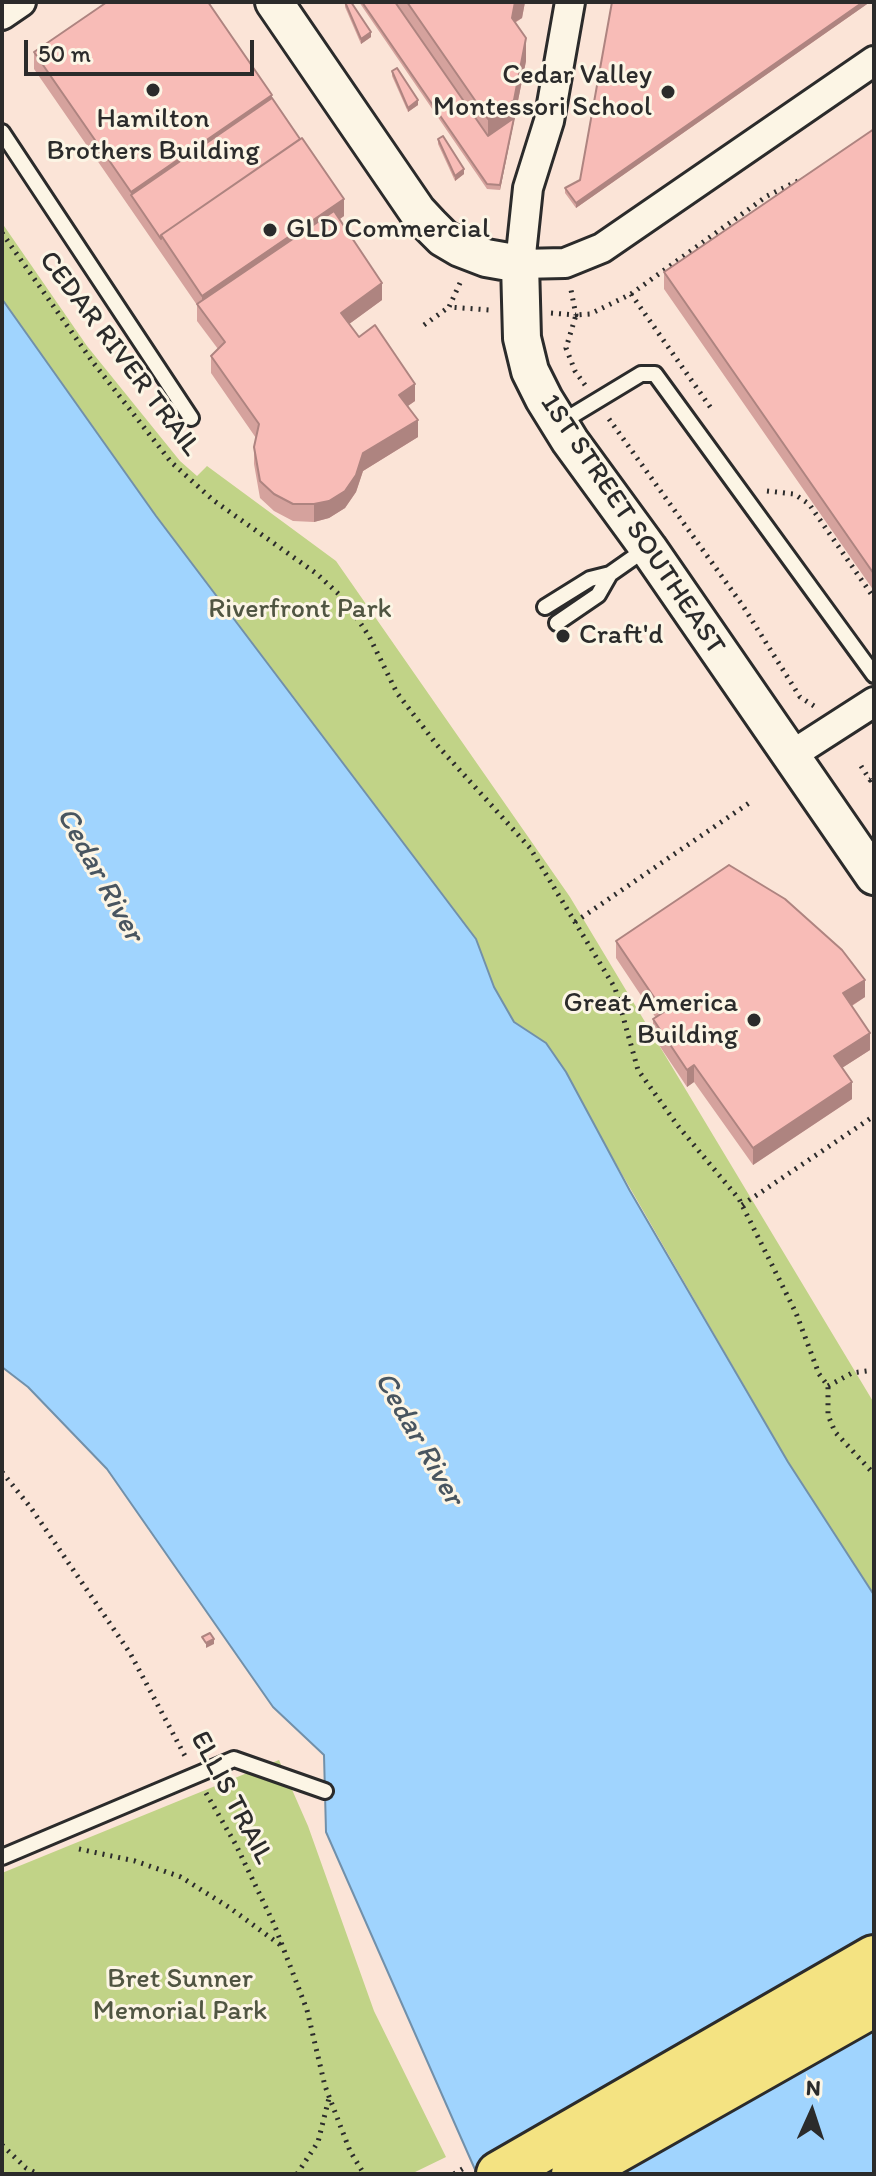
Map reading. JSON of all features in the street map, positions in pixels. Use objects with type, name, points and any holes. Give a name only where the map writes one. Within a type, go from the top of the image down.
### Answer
[{"type":"main road","points":[[574,2174],[774,2038],[874,1958]]},
{"type":"main road","points":[[499,2174],[774,2038],[874,2004]]},
{"type":"street","points":[[2,15],[21,2]]},
{"type":"street","points":[[274,2],[417,211],[430,225],[443,238],[460,248],[486,258],[520,264],[565,263],[602,248],[874,61]]},
{"type":"street","points":[[520,264],[528,188],[549,121],[570,2]]},
{"type":"street","name":"1ST STREET SOUTHEAST","points":[[520,264],[520,325],[525,355],[536,385],[570,441],[648,548],[874,876]]},
{"type":"street","points":[[790,756],[874,702]]},
{"type":"lane","points":[[2,132],[191,418]]},
{"type":"lane","points":[[560,423],[641,374],[655,374],[874,675]]},
{"type":"lane","points":[[545,607],[590,579],[610,574],[648,548]]},
{"type":"lane","points":[[557,623],[598,595],[610,574]]},
{"type":"lane","points":[[2,1857],[234,1759],[325,1791]]},
{"type":"path","name":"CEDAR RIVER TRAIL","points":[[2,233],[92,361],[171,462],[213,500],[317,574],[344,599],[369,636],[397,693],[437,745],[530,848],[615,988],[638,1070],[678,1126],[742,1205],[796,1313],[819,1374],[828,1386],[828,1415],[835,1432],[874,1474]]},
{"type":"path","points":[[424,325],[449,307],[463,275]]},
{"type":"path","points":[[545,312],[576,315],[570,285]]},
{"type":"path","points":[[631,294],[713,411]]},
{"type":"path","points":[[449,307],[494,310]]},
{"type":"path","points":[[766,491],[794,494],[809,504],[874,598]]},
{"type":"path","points":[[861,766],[870,780],[874,777]]},
{"type":"path","points":[[575,922],[752,801]]},
{"type":"path","points":[[742,1205],[874,1116]]},
{"type":"path","points":[[828,1386],[852,1373],[874,1368]]},
{"type":"path","name":"ELLIS TRAIL","points":[[2,1472],[31,1508],[130,1653],[236,1845],[283,1947],[307,2010],[330,2097],[350,2151],[364,2174]]},
{"type":"path","points":[[43,1840],[135,1861],[181,1877],[283,1947]]},
{"type":"path","points":[[297,2174],[318,2142],[330,2097]]},
{"type":"path","points":[[2,2145],[26,2168],[38,2174]]},
{"type":"green space","name":"Riverfront Park","points":[[2,223],[87,346],[180,461],[197,476],[207,466],[336,561],[570,897],[874,1403],[874,1595],[788,1462],[547,1044],[514,1022],[494,987],[476,939],[156,516],[2,299]]},
{"type":"green space","name":"Bret Sunner Memorial Park","points":[[279,1760],[308,1826],[374,2011],[446,2157],[411,2174],[2,2174],[2,1873]]},
{"type":"water","name":"Cedar River","points":[[2,299],[156,516],[476,939],[494,987],[514,1022],[546,1043],[566,1072],[630,1191],[788,1462],[874,1595],[874,2174],[477,2174],[326,1832],[324,1755],[273,1707],[107,1469],[28,1387],[2,1367]]},
{"type":"building","name":"Hamilton Brothers Building","points":[[107,2],[208,2],[272,95],[131,192],[34,52]]},
{"type":"building","points":[[345,2],[351,2],[371,32],[361,39]]},
{"type":"building","points":[[362,2],[395,2],[488,136],[514,118],[500,185],[487,184]]},
{"type":"building","points":[[407,2],[515,2],[512,18],[526,38],[514,100],[488,119]]},
{"type":"building","name":"Cedar Valley Montessori School","points":[[612,2],[863,2],[576,203],[565,188],[580,180]]},
{"type":"building","points":[[397,68],[418,100],[408,108],[392,71]]},
{"type":"building","points":[[272,98],[300,139],[161,235],[161,239],[131,195]]},
{"type":"building","points":[[874,129],[874,574],[664,272]]},
{"type":"building","points":[[443,136],[464,169],[455,176],[438,139]]},
{"type":"building","points":[[302,138],[344,199],[202,296],[161,235]]},
{"type":"building","points":[[334,211],[382,283],[341,313],[359,337],[375,325],[415,384],[399,395],[418,420],[363,453],[356,475],[345,491],[329,501],[293,504],[274,494],[260,481],[254,447],[259,424],[211,356],[225,342],[197,304]]},
{"type":"building","name":"Great America Building","points":[[729,865],[785,899],[842,950],[865,980],[843,993],[870,1033],[834,1056],[852,1082],[753,1148],[694,1065],[687,1070],[653,1019],[664,1012],[616,941]]},
{"type":"building","points":[[210,1633],[214,1639],[206,1643],[202,1637]]},
{"type":"place","name":"Hamilton Brothers Building","points":[[153,90]]},
{"type":"place","name":"Cedar Valley Montessori School","points":[[668,92]]},
{"type":"place","name":"GLD Commercial","points":[[270,230]]},
{"type":"place","name":"Craft'd","points":[[563,636]]},
{"type":"place","name":"Great America Building","points":[[754,1020]]}]
